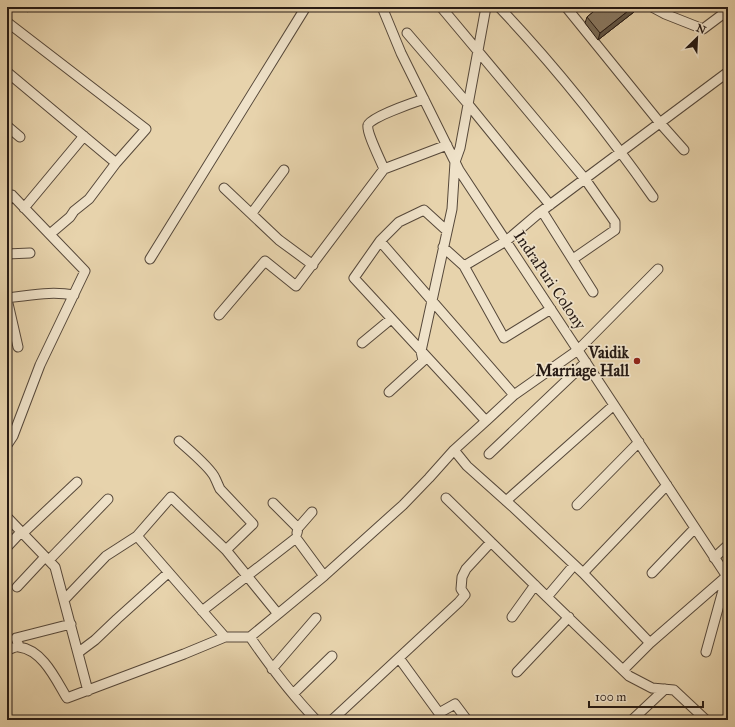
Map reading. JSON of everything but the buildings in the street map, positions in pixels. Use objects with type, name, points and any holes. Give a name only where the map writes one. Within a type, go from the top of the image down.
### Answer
[{"type":"street","points":[[150,259],[304,10],[301,7]]},
{"type":"street","name":"IndraPuri Colony","points":[[382,7],[401,52],[455,162],[727,577]]},
{"type":"street","points":[[441,7],[585,179],[615,222],[615,230],[573,260]]},
{"type":"street","points":[[390,392],[423,361],[421,351],[452,209],[455,162],[460,148],[486,7]]},
{"type":"street","points":[[499,7],[531,41],[621,152],[653,197]]},
{"type":"street","points":[[566,7],[660,123],[684,150]]},
{"type":"street","points":[[652,7],[665,14],[703,29],[723,14]]},
{"type":"street","points":[[7,22],[146,129],[116,163],[89,199],[74,211],[70,218],[50,234]]},
{"type":"street","points":[[407,33],[468,104],[546,208],[573,260],[593,292]]},
{"type":"street","points":[[7,72],[116,163]]},
{"type":"street","points":[[464,266],[506,241],[546,208],[726,76]]},
{"type":"street","points":[[384,169],[369,133],[369,123],[376,118],[424,99]]},
{"type":"street","points":[[7,126],[20,137]]},
{"type":"street","points":[[24,208],[84,136]]},
{"type":"street","points":[[219,315],[265,262],[296,286],[384,169],[447,146]]},
{"type":"street","points":[[252,214],[284,170]]},
{"type":"street","points":[[224,188],[279,240],[313,264]]},
{"type":"street","points":[[7,445],[13,436],[40,365],[85,271],[24,208],[9,196]]},
{"type":"street","points":[[447,232],[424,210],[399,222],[380,241],[354,278],[486,421]]},
{"type":"street","points":[[380,241],[514,395]]},
{"type":"street","points":[[443,247],[464,266],[504,338],[551,310]]},
{"type":"street","points":[[7,254],[30,253]]},
{"type":"street","points":[[7,650],[19,646],[38,654],[56,678],[67,698],[225,637],[250,637],[324,576],[403,505],[430,478],[454,450],[514,395],[578,350],[658,269]]},
{"type":"street","points":[[18,347],[7,298],[41,294],[64,293],[74,295]]},
{"type":"street","points":[[362,343],[391,319]]},
{"type":"street","points":[[489,454],[586,362]]},
{"type":"street","points":[[506,501],[614,405]]},
{"type":"street","points":[[179,441],[203,463],[215,477],[216,483],[220,489],[253,524],[226,550]]},
{"type":"street","points":[[577,505],[639,442]]},
{"type":"street","points":[[454,450],[467,466],[574,564],[650,643]]},
{"type":"street","points":[[7,547],[77,482]]},
{"type":"street","points":[[583,573],[667,485]]},
{"type":"street","points":[[64,600],[106,556],[136,536],[171,497],[226,550],[278,614]]},
{"type":"street","points":[[446,498],[629,676],[652,688],[674,690],[706,720]]},
{"type":"street","points":[[17,587],[108,499]]},
{"type":"street","points":[[273,503],[298,528]]},
{"type":"street","points":[[202,611],[248,577],[296,538],[298,528],[312,512]]},
{"type":"street","points":[[7,517],[55,567],[79,652],[88,691]]},
{"type":"street","points":[[652,573],[695,528]]},
{"type":"street","points":[[136,536],[225,637]]},
{"type":"street","points":[[296,538],[324,576]]},
{"type":"street","points":[[332,720],[459,602],[465,595],[461,589],[462,577],[466,569],[491,542]]},
{"type":"street","points":[[714,558],[728,545]]},
{"type":"street","points":[[547,597],[574,564]]},
{"type":"street","points":[[79,652],[95,640],[168,573]]},
{"type":"street","points":[[622,670],[650,643],[727,577]]},
{"type":"street","points":[[706,652],[727,577]]},
{"type":"street","points":[[512,617],[535,585]]},
{"type":"street","points":[[272,669],[316,618]]},
{"type":"street","points":[[517,672],[568,618]]},
{"type":"street","points":[[19,646],[16,638],[71,624]]},
{"type":"street","points":[[250,637],[272,669],[316,720]]},
{"type":"street","points":[[293,694],[332,656]]},
{"type":"street","points":[[399,658],[439,713],[455,704],[467,720]]},
{"type":"street","points":[[633,720],[665,689]]},
{"type":"place","name":"Vaidik Marriage Hall","points":[[637,361]]}]
